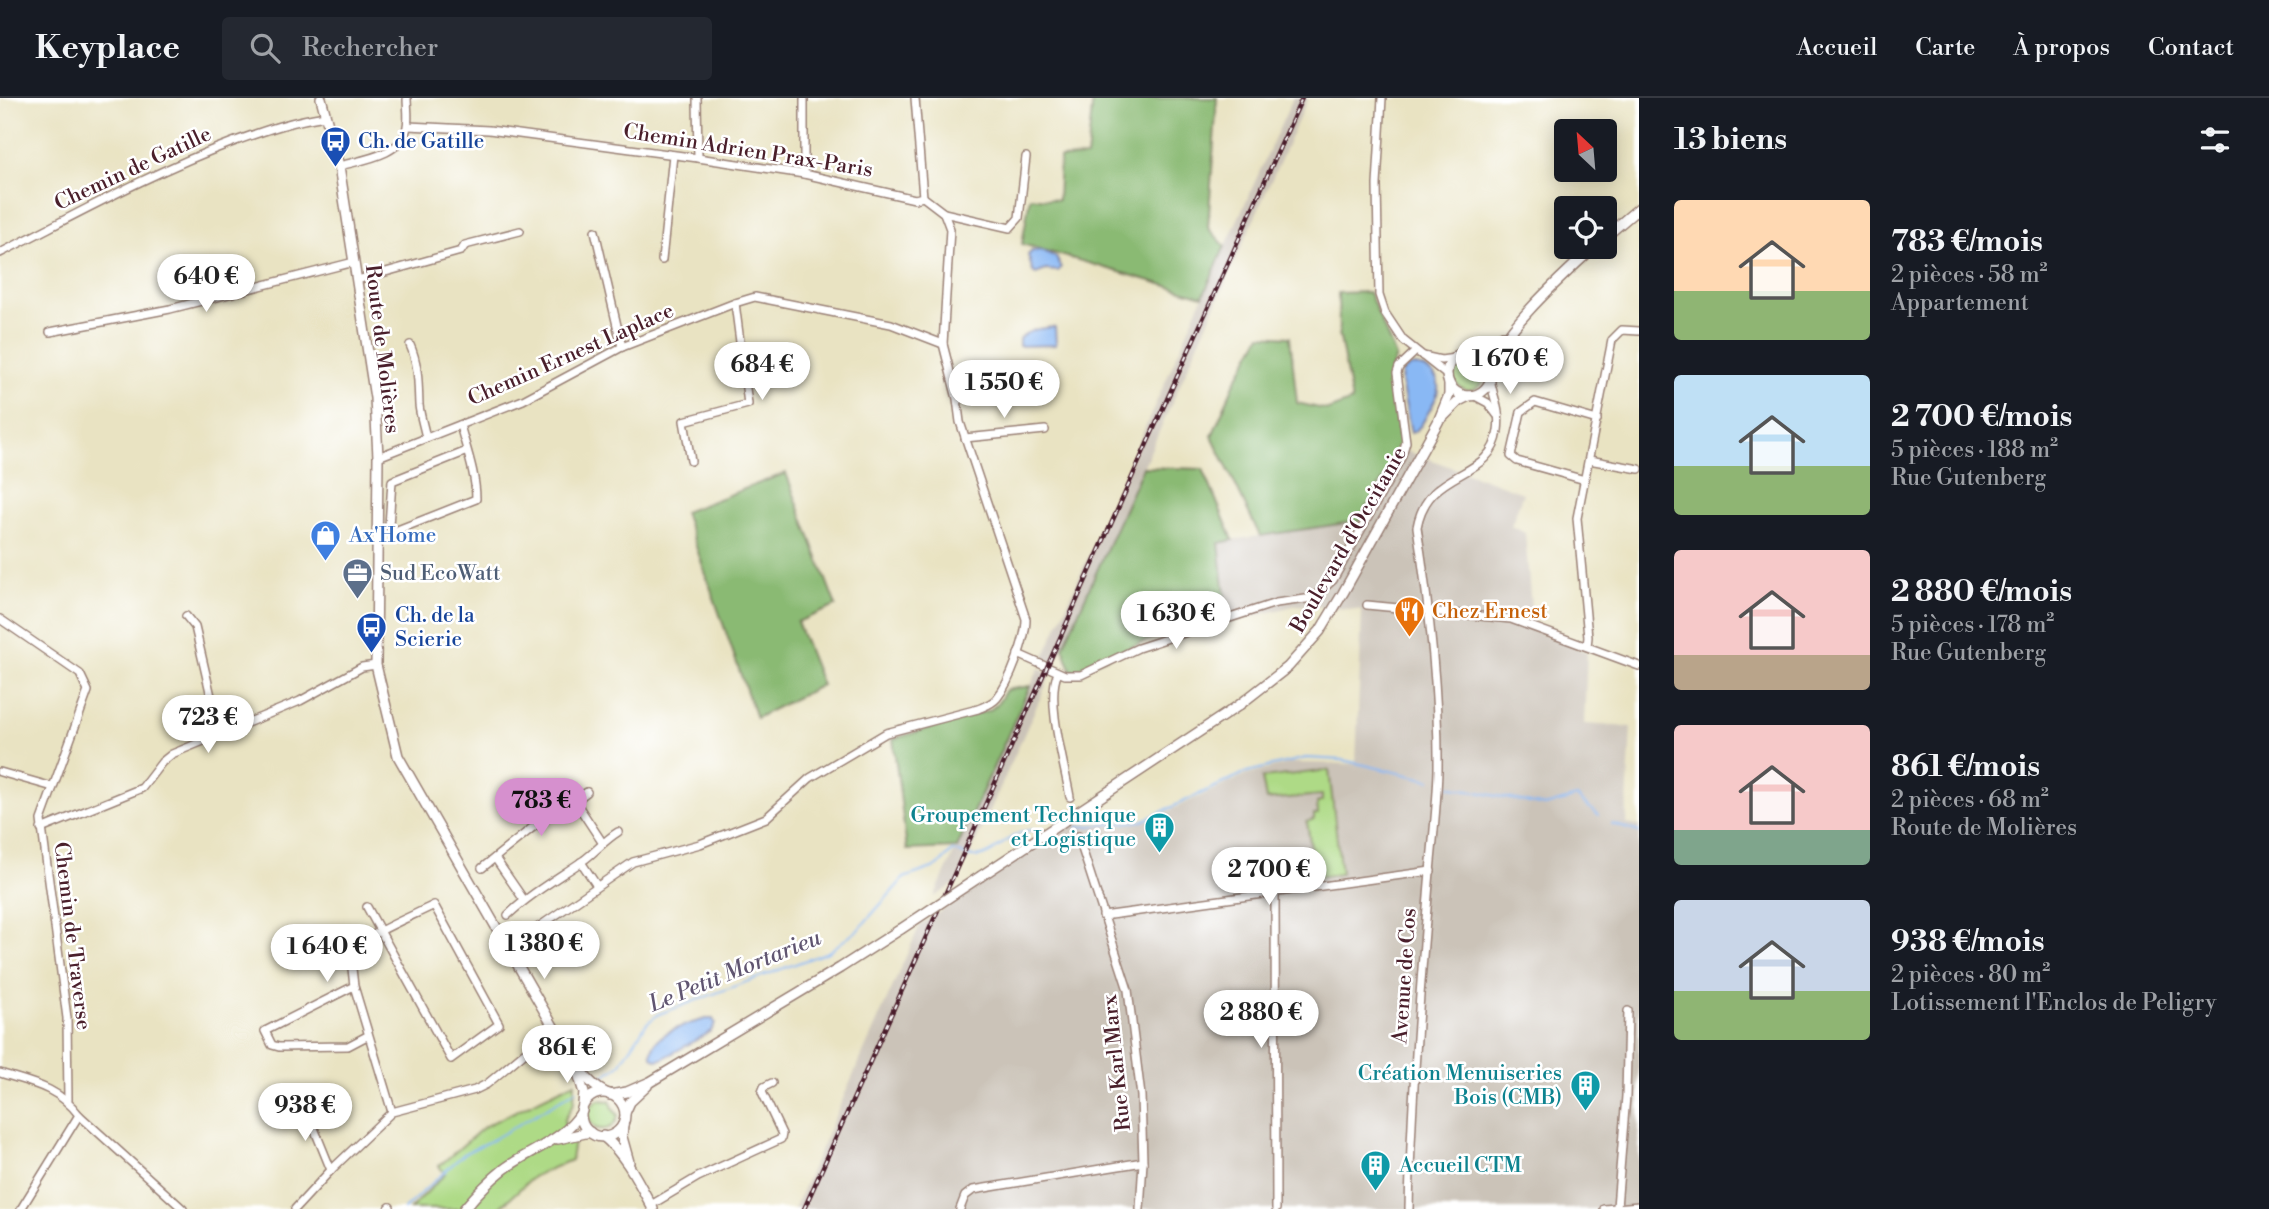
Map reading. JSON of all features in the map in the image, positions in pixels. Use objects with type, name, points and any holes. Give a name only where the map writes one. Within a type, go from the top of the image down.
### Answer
[{"type":"main road","name":"Route de Molières","points":[[321,98],[339,166],[375,398],[376,665],[398,755],[574,1062],[594,1086],[608,1094]]},
{"type":"main road","points":[[1617,227],[1639,208]]},
{"type":"main road","points":[[1490,374],[1483,358],[1475,353],[1465,353],[1455,358],[1449,366],[1449,380],[1455,391],[1471,395],[1485,389],[1490,374],[1494,355],[1513,329],[1582,259]]},
{"type":"main road","points":[[1475,353],[1513,329]]},
{"type":"main road","name":"Boulevard d'Occitanie","points":[[608,1094],[622,1093],[650,1082],[840,968],[1238,706],[1288,667],[1310,644],[1336,606],[1438,422],[1449,395],[1449,380]]},
{"type":"main road","name":"Boulevard d'Occitanie","points":[[1438,422],[1459,401],[1471,395]]},
{"type":"main road","name":"Route de Molières","points":[[574,1062],[584,1093],[582,1109]]},
{"type":"main road","name":"Boulevard d'Occitanie","points":[[624,1119],[630,1102],[650,1082]]},
{"type":"main road","points":[[464,1209],[503,1170],[553,1141],[575,1123],[592,1096],[608,1094],[619,1100],[624,1119],[622,1138],[632,1170]]},
{"type":"main road","points":[[582,1109],[582,1121],[590,1132]]},
{"type":"main road","points":[[603,1136],[617,1132],[624,1119]]},
{"type":"main road","points":[[553,1141],[590,1132],[603,1136],[615,1146],[632,1170],[652,1207]]},
{"type":"street","points":[[339,166],[395,148],[408,126],[407,98]]},
{"type":"street","points":[[697,98],[698,158]]},
{"type":"street","points":[[804,98],[804,174]]},
{"type":"street","points":[[915,98],[923,197],[926,202],[944,213],[1010,228],[1019,218],[1026,156]]},
{"type":"street","points":[[1382,98],[1376,220],[1379,295],[1392,325],[1417,353],[1449,380]]},
{"type":"street","name":"Chemin de Gatille","points":[[0,253],[125,189],[197,156],[268,130],[326,116]]},
{"type":"street","name":"Chemin Adrien Prax-Paris","points":[[408,126],[489,130],[698,158],[804,174],[915,199],[923,197]]},
{"type":"street","points":[[662,260],[673,155]]},
{"type":"street","points":[[508,948],[633,862],[700,844],[766,818],[810,778],[886,733],[978,709],[992,702],[1000,693],[1018,654],[1026,624],[1024,608],[965,438],[943,344],[950,229],[944,213]]},
{"type":"street","points":[[357,280],[461,251],[465,245],[520,231]]},
{"type":"street","points":[[596,231],[622,347]]},
{"type":"street","points":[[50,332],[170,309],[354,262]]},
{"type":"street","name":"Chemin Ernest Laplace","points":[[377,457],[523,400],[622,347],[755,297],[891,324],[943,344]]},
{"type":"street","points":[[691,461],[684,421],[748,404],[735,303]]},
{"type":"street","points":[[1587,646],[1577,518],[1612,340],[1622,330],[1639,331]]},
{"type":"street","points":[[410,345],[420,386],[420,410],[426,438]]},
{"type":"street","points":[[1417,353],[1441,360],[1455,358]]},
{"type":"street","points":[[1018,654],[1058,673],[1081,675],[1138,648],[1276,603],[1313,598],[1324,591],[1333,580],[1401,458],[1406,442],[1396,373],[1399,367],[1417,353]]},
{"type":"street","points":[[1490,374],[1499,407],[1498,415]]},
{"type":"street","points":[[1471,395],[1488,403],[1498,415]]},
{"type":"street","points":[[1585,480],[1517,461],[1511,456],[1512,447],[1521,412],[1535,402],[1597,420]]},
{"type":"street","name":"Avenue de Cos","points":[[1409,1209],[1410,1150],[1438,766],[1435,689],[1417,527],[1419,513],[1428,497],[1446,482],[1471,470],[1489,455],[1496,439],[1498,415]]},
{"type":"street","points":[[460,425],[467,451],[476,488],[476,499],[395,531],[389,526],[392,481],[467,451]]},
{"type":"street","points":[[965,438],[1045,430]]},
{"type":"street","points":[[1589,460],[1639,469]]},
{"type":"street","points":[[1367,605],[1510,619],[1639,666]]},
{"type":"street","points":[[186,616],[195,627],[220,736]]},
{"type":"street","name":"Chemin de Traverse","points":[[0,619],[80,674],[88,691],[41,820],[67,1018],[68,1100]]},
{"type":"street","points":[[41,829],[142,788],[162,762],[173,754],[300,701],[362,667],[376,665]]},
{"type":"street","points":[[1058,673],[1052,698],[1070,797]]},
{"type":"street","points":[[0,772],[53,787]]},
{"type":"street","points":[[482,868],[547,816],[557,815],[587,792]]},
{"type":"street","points":[[575,801],[602,842]]},
{"type":"street","points":[[508,915],[524,900],[581,862],[602,842],[618,832]]},
{"type":"street","name":"Rue Karl Marx","points":[[1078,836],[1128,990],[1141,1096],[1143,1162],[1140,1209]]},
{"type":"street","points":[[495,858],[524,900]]},
{"type":"street","points":[[581,862],[597,886]]},
{"type":"street","points":[[1103,916],[1431,871]]},
{"type":"street","points":[[1275,892],[1276,1209]]},
{"type":"street","points":[[367,907],[381,932],[451,1059],[499,1024],[434,905],[381,932],[362,941],[350,951],[354,986],[392,1112]]},
{"type":"street","points":[[354,986],[265,1031],[272,1045],[279,1048],[348,1046],[368,1036]]},
{"type":"street","points":[[1617,1207],[1626,1096],[1628,1011]]},
{"type":"street","points":[[295,1209],[331,1170],[392,1112],[475,1090],[487,1084],[554,1028]]},
{"type":"street","points":[[0,1073],[43,1086],[68,1100],[79,1115],[183,1209]]},
{"type":"street","points":[[652,1207],[698,1177],[781,1139],[782,1134],[762,1092],[764,1087],[772,1083]]},
{"type":"street","points":[[305,1106],[331,1170]]},
{"type":"street","points":[[21,1209],[79,1115]]},
{"type":"street","points":[[960,1209],[965,1196],[973,1190],[1143,1162]]},
{"type":"street","points":[[1604,1209],[1639,1206]]},
{"type":"shaded area","points":[[1293,98],[1308,98],[1054,667],[1042,662],[1203,296]]},
{"type":"shaded area","points":[[1401,449],[1523,493],[1511,526],[1525,533],[1533,630],[1587,652],[1584,724],[1631,727],[1626,824],[1639,826],[1639,1209],[794,1209],[920,925],[1069,825],[1149,820],[1244,776],[1291,763],[1356,764],[1362,610],[1297,605],[1228,623],[1219,542],[1359,521]]},
{"type":"shaded area","points":[[1039,668],[1051,674],[958,882],[934,897]]},
{"type":"green space","points":[[1093,98],[1217,98],[1208,228],[1225,246],[1203,296],[1022,244],[1030,197],[1058,200],[1060,158],[1087,157]]},
{"type":"green space","points":[[1369,292],[1396,357],[1391,370],[1401,449],[1359,521],[1260,536],[1212,436],[1235,382],[1261,335],[1290,337],[1297,403],[1328,410],[1352,401],[1339,333],[1338,293]]},
{"type":"green space","points":[[1465,358],[1472,358],[1485,370],[1482,383],[1474,389],[1463,389],[1454,380],[1455,365]]},
{"type":"green space","points":[[1143,467],[1203,469],[1233,540],[1219,543],[1227,613],[1143,642],[1072,672],[1063,647]]},
{"type":"green space","points":[[786,473],[836,606],[797,622],[822,685],[756,718],[684,512]]},
{"type":"green space","points":[[1030,686],[957,848],[907,850],[893,739],[990,710],[1006,690]]},
{"type":"green space","points":[[1329,770],[1341,874],[1284,881],[1276,874],[1275,867],[1280,866],[1282,877],[1295,875],[1294,867],[1299,866],[1301,876],[1320,873],[1318,860],[1310,861],[1312,855],[1307,822],[1314,819],[1314,814],[1318,814],[1317,803],[1322,801],[1322,795],[1266,800],[1262,778]]},
{"type":"green space","points":[[575,1082],[574,1102],[564,1121],[574,1141],[571,1160],[534,1176],[498,1209],[410,1209],[445,1174],[439,1166],[485,1126]]},
{"type":"green space","points":[[598,1100],[610,1101],[618,1114],[611,1127],[595,1128],[588,1119],[589,1108]]},
{"type":"water","points":[[1041,250],[1056,257],[1061,268],[1058,271],[1046,270],[1036,274],[1033,272],[1028,255],[1032,251]]},
{"type":"water","points":[[1055,327],[1056,345],[1019,346],[1019,339],[1027,333]]},
{"type":"water","points":[[1416,366],[1432,373],[1438,384],[1438,391],[1423,422],[1411,433],[1401,382],[1402,372]]},
{"type":"water","points":[[713,1019],[715,1023],[711,1031],[662,1059],[652,1057],[653,1049],[663,1036],[680,1027]]},
{"type":"waterway","name":"Le Petit Mortarieu","points":[[1077,827],[1142,821],[1247,772],[1306,758],[1343,760],[1430,780]]},
{"type":"waterway","name":"Le Petit Mortarieu","points":[[1444,785],[1545,806],[1577,797],[1598,815]]},
{"type":"waterway","name":"Le Petit Mortarieu","points":[[1612,824],[1639,832]]},
{"type":"waterway","name":"Le Petit Mortarieu","points":[[597,1080],[619,1066],[647,1023],[659,1014],[828,952],[858,930],[904,878],[938,866],[952,851],[971,857],[981,856],[1016,834],[1033,830]]},
{"type":"waterway","name":"Le Petit Mortarieu","points":[[404,1209],[465,1153],[577,1090]]},
{"type":"railway","points":[[804,1209],[1302,98]]},
{"type":"place","name":"Ch. de Gatille","points":[[335,169]]},
{"type":"place","name":"Ax'Home","points":[[326,563]]},
{"type":"place","name":"Sud EcoWatt","points":[[357,601]]},
{"type":"place","name":"Chez Ernest","points":[[1409,639]]},
{"type":"place","name":"Ch. de la Scierie","points":[[372,655]]},
{"type":"place","name":"Groupement Technique et Logistique","points":[[1159,855]]},
{"type":"place","name":"Création Menuiseries Bois (CMB)","points":[[1585,1113]]},
{"type":"place","name":"Accueil CTM","points":[[1376,1193]]}]
